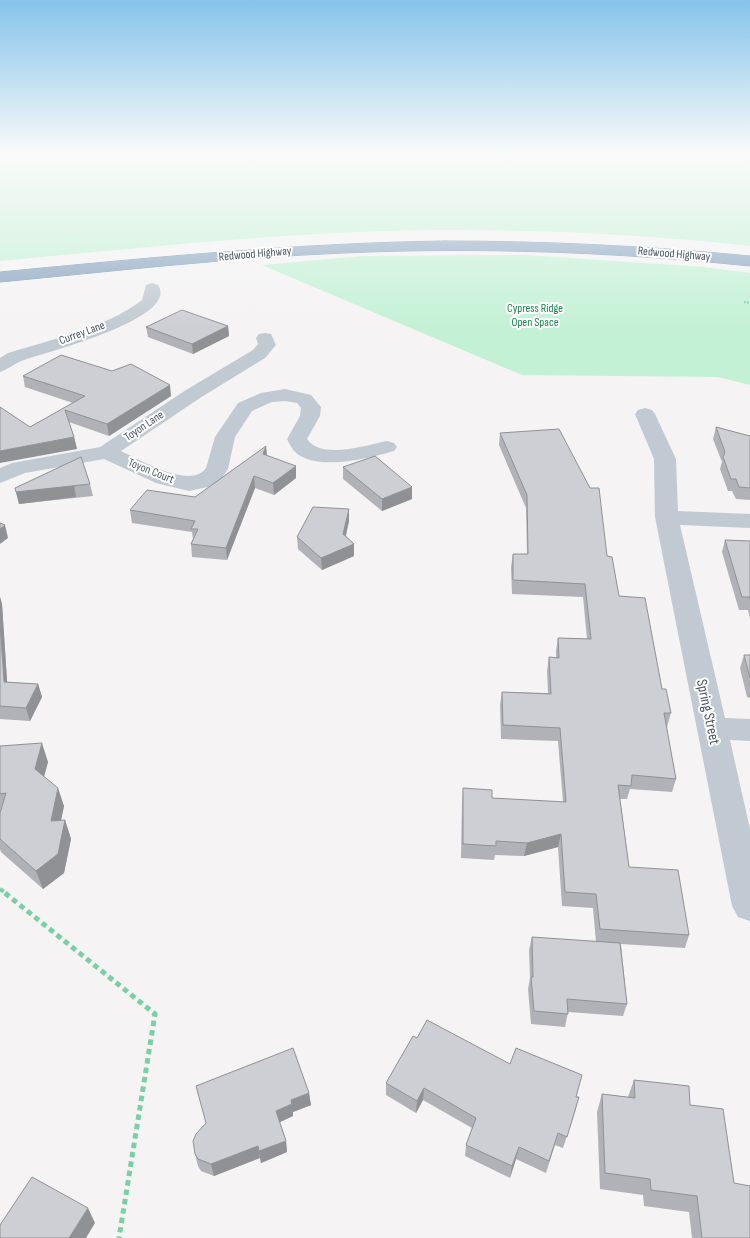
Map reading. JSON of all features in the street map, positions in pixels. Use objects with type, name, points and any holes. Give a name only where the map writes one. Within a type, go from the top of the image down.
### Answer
[{"type":"highway","name":"Redwood Highway","points":[[144,248],[305,235]]},
{"type":"highway","name":"Redwood Highway","points":[[0,277],[278,252],[411,245],[588,248],[750,261]]},
{"type":"street","name":"Currey Lane","points":[[0,366],[14,357],[127,318],[148,302],[152,295],[152,288]]},
{"type":"street","name":"Toyon Lane","points":[[0,476],[20,468],[106,452],[193,394],[260,354],[266,345],[265,338]]},
{"type":"street","name":"Toyon Court","points":[[106,452],[164,478],[189,484],[200,482],[211,477],[217,469],[225,437],[245,407],[268,397],[285,395],[304,399],[311,407],[310,416],[297,439],[302,448],[309,452],[320,456],[336,456],[386,447]]},
{"type":"street","name":"Spring Street","points":[[645,414],[665,459],[667,517],[750,906]]},
{"type":"street","points":[[667,517],[750,521]]},
{"type":"street","points":[[711,728],[750,730]]},
{"type":"path","points":[[744,302],[750,303]]},
{"type":"path","points":[[0,889],[155,1014],[119,1238]]},
{"type":"green space","points":[[0,214],[750,214],[750,246],[603,234],[456,230],[358,232],[268,237],[0,261]]},
{"type":"green space","name":"Cypress Ridge Open Space","points":[[526,255],[704,267],[750,273],[750,385],[718,377],[522,375],[262,265],[363,256]]},
{"type":"building","points":[[182,310],[228,326],[192,344],[146,327]]},
{"type":"building","points":[[61,355],[112,371],[131,364],[170,385],[107,424],[65,410],[74,437],[0,451],[0,407],[30,427],[85,396],[23,376]]},
{"type":"building","points":[[716,427],[750,436],[750,488],[739,487],[736,479],[731,479],[723,457],[725,452]]},
{"type":"building","points":[[559,429],[590,488],[599,488],[607,556],[612,557],[619,596],[645,598],[662,689],[666,689],[671,713],[664,713],[676,779],[632,775],[631,786],[618,785],[629,867],[678,870],[689,935],[600,929],[596,894],[565,892],[561,834],[527,843],[496,841],[496,846],[463,844],[463,788],[492,790],[492,798],[566,802],[560,728],[503,725],[502,692],[551,694],[549,657],[559,658],[558,638],[591,639],[585,584],[513,580],[513,554],[528,554],[527,495],[500,433]]},
{"type":"building","points":[[266,446],[263,454],[296,466],[273,483],[254,476],[226,548],[191,544],[198,529],[191,529],[195,521],[130,510],[147,490],[195,497]]},
{"type":"building","points":[[375,456],[412,487],[382,499],[343,467]]},
{"type":"building","points":[[81,457],[90,484],[16,492],[15,488]]},
{"type":"building","points":[[313,507],[349,509],[343,534],[354,544],[321,558],[297,537]]},
{"type":"building","points":[[725,540],[750,541],[750,597],[742,597]]},
{"type":"building","points":[[0,622],[4,682],[38,684],[26,708],[0,706]]},
{"type":"building","points":[[744,655],[750,655],[750,678]]},
{"type":"building","points":[[42,743],[35,769],[58,788],[51,821],[65,820],[58,854],[36,871],[0,839],[0,813],[6,793],[0,794],[0,746]]},
{"type":"building","points":[[532,937],[620,943],[627,1004],[567,999],[568,1014],[534,1011],[531,977],[533,977]]},
{"type":"building","points":[[427,1020],[510,1064],[516,1048],[582,1075],[576,1097],[579,1097],[567,1137],[558,1133],[549,1161],[519,1147],[512,1166],[466,1145],[476,1118],[424,1088],[417,1101],[386,1083],[413,1036],[417,1038]]},
{"type":"building","points":[[293,1048],[309,1093],[291,1100],[292,1104],[276,1111],[286,1141],[259,1151],[258,1146],[211,1164],[198,1159],[195,1154],[193,1141],[196,1134],[206,1123],[196,1086]]},
{"type":"building","points":[[634,1080],[689,1086],[690,1105],[723,1109],[734,1183],[750,1186],[750,1238],[702,1238],[697,1196],[651,1190],[650,1179],[605,1173],[602,1094],[635,1098]]},
{"type":"building","points":[[32,1177],[88,1208],[69,1238],[0,1238],[0,1225]]}]
